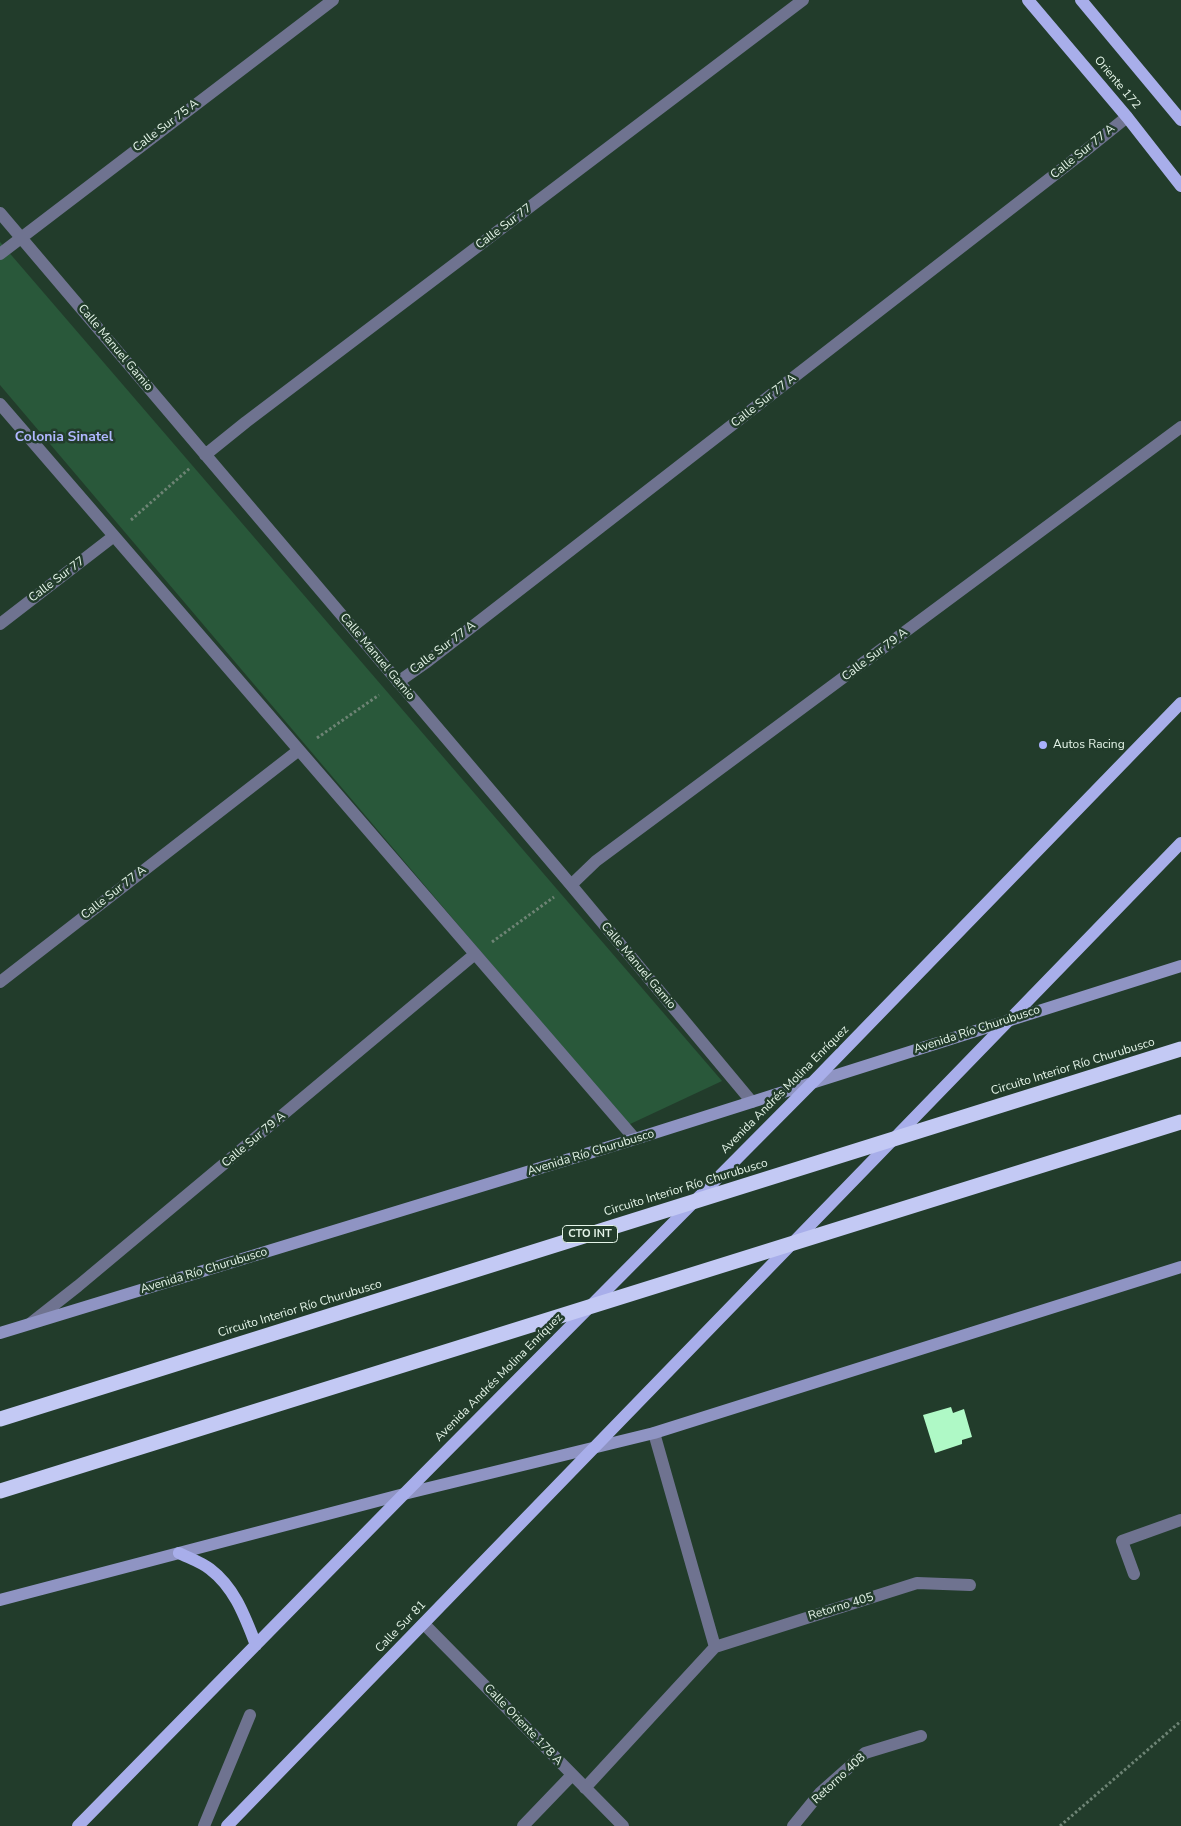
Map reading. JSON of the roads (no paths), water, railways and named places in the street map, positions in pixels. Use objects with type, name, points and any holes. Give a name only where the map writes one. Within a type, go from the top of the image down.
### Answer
[{"type":"highway","name":"Circuito Interior Río Churubusco","points":[[0,1418],[1181,1049]]},
{"type":"highway","points":[[0,1491],[1181,1122]]},
{"type":"main road","name":"Oriente 172","points":[[1028,0],[1127,116],[1181,186]]},
{"type":"main road","name":"Oriente 172","points":[[1081,0],[1181,120]]},
{"type":"main road","name":"Avenida Andrés Molina Enríquez","points":[[404,1494],[812,1083],[1181,703]]},
{"type":"main road","points":[[595,1446],[1181,843]]},
{"type":"main road","name":"Avenida Río Churubusco","points":[[0,1333],[635,1139],[1181,966]]},
{"type":"main road","points":[[0,1600],[404,1494],[654,1432],[1181,1267]]},
{"type":"main road","name":"Calle Sur 81","points":[[227,1826],[595,1446]]},
{"type":"main road","points":[[78,1826],[404,1494]]},
{"type":"main road","points":[[179,1553],[209,1568],[228,1587],[244,1613],[256,1645]]},
{"type":"street","name":"Calle Sur 75 A","points":[[0,254],[333,0]]},
{"type":"street","name":"Calle Sur 77","points":[[205,455],[803,0]]},
{"type":"street","name":"Calle Sur 77 A","points":[[398,682],[444,649],[1049,179],[1127,116]]},
{"type":"street","name":"Calle Manuel Gamio","points":[[0,213],[571,885],[752,1102]]},
{"type":"street","points":[[0,404],[635,1139]]},
{"type":"street","name":"Calle Sur 79 A","points":[[571,885],[596,861],[1181,427]]},
{"type":"street","name":"Calle Sur 77","points":[[0,624],[114,536]]},
{"type":"street","name":"Calle Sur 77 A","points":[[0,982],[299,750]]},
{"type":"street","name":"Calle Sur 79 A","points":[[30,1324],[475,954]]},
{"type":"street","points":[[654,1432],[715,1647]]},
{"type":"street","points":[[1134,1574],[1122,1541],[1181,1520]]},
{"type":"street","name":"Retorno 405","points":[[585,1788],[715,1647],[917,1583],[970,1585]]},
{"type":"street","name":"Calle Oriente 178 A","points":[[424,1624],[623,1826]]},
{"type":"street","points":[[204,1826],[250,1714]]},
{"type":"street","name":"Retorno 408","points":[[793,1826],[820,1793],[865,1753],[921,1736]]},
{"type":"street","points":[[523,1826],[572,1775]]},
{"type":"place","name":"Autos Racing","points":[[1043,745]]},
{"type":"district","name":"Colonia Sinatel","points":[[64,438]]}]
